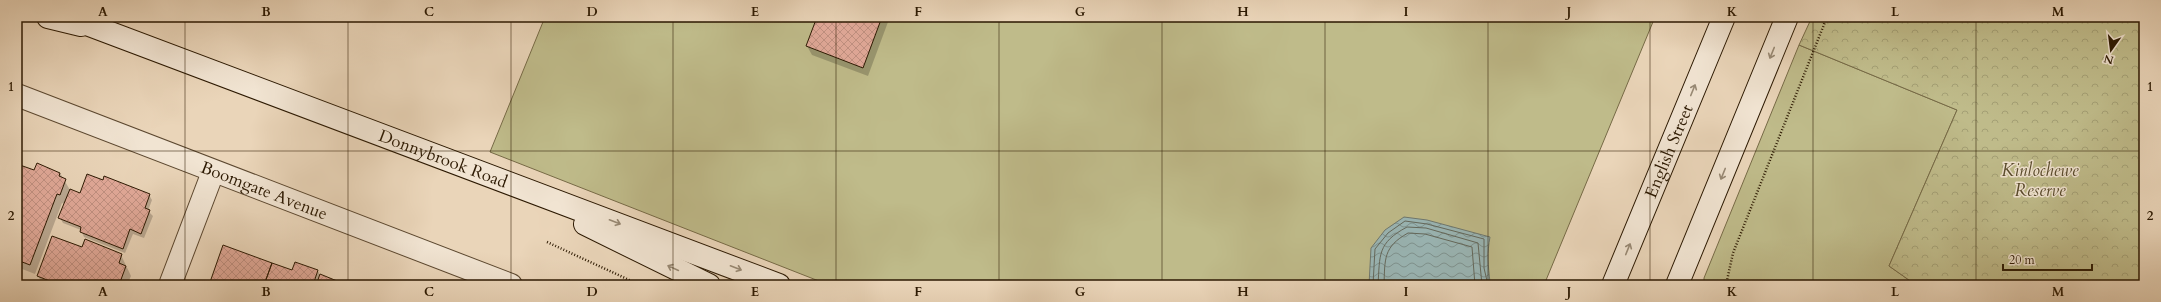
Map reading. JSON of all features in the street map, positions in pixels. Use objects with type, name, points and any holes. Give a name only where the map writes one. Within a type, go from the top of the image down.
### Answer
[{"type":"street","name":"Donnybrook Road","points":[[48,17],[107,32]]},
{"type":"street","name":"Donnybrook Road","points":[[68,17],[305,107],[486,173],[779,285]]},
{"type":"street","name":"English Street","points":[[1613,285],[1724,17]]},
{"type":"street","points":[[1682,279],[1787,17]]},
{"type":"street","name":"Boomgate Avenue","points":[[17,95],[213,172],[472,278],[511,285]]},
{"type":"street","points":[[170,285],[213,172]]},
{"type":"street","points":[[486,173],[653,259],[709,285]]},
{"type":"path","points":[[1726,285],[1733,253],[1827,17]]},
{"type":"path","points":[[547,242],[640,285]]},
{"type":"green space","points":[[545,17],[1655,17],[1544,285],[829,285],[490,152]]},
{"type":"green space","name":"Kinlochewe Reserve","points":[[1812,17],[2144,17],[2144,285],[1916,285],[1889,266],[1957,110],[1799,45]]},
{"type":"green space","points":[[1799,45],[1957,110],[1889,266],[1916,285],[1704,285],[1704,278]]},
{"type":"water","points":[[1404,217],[1427,220],[1490,237],[1488,254],[1489,276],[1490,282],[1495,285],[1369,285],[1371,248],[1385,230]]},
{"type":"building","points":[[817,17],[882,17],[863,68],[806,46]]},
{"type":"building","points":[[37,163],[60,173],[59,176],[66,179],[60,195],[57,194],[30,265],[17,260],[17,164],[34,170]]},
{"type":"building","points":[[87,174],[103,180],[104,176],[150,194],[145,208],[150,210],[141,234],[130,229],[123,249],[80,232],[81,227],[58,218],[70,189],[80,193]]},
{"type":"building","points":[[52,236],[82,247],[85,239],[122,254],[119,263],[126,266],[119,285],[60,285],[37,276]]},
{"type":"building","points":[[223,245],[272,263],[264,285],[209,285]]},
{"type":"building","points":[[295,262],[318,270],[313,285],[264,285],[272,263],[292,270]]},
{"type":"building","points":[[320,274],[342,283],[341,285],[316,285]]}]
